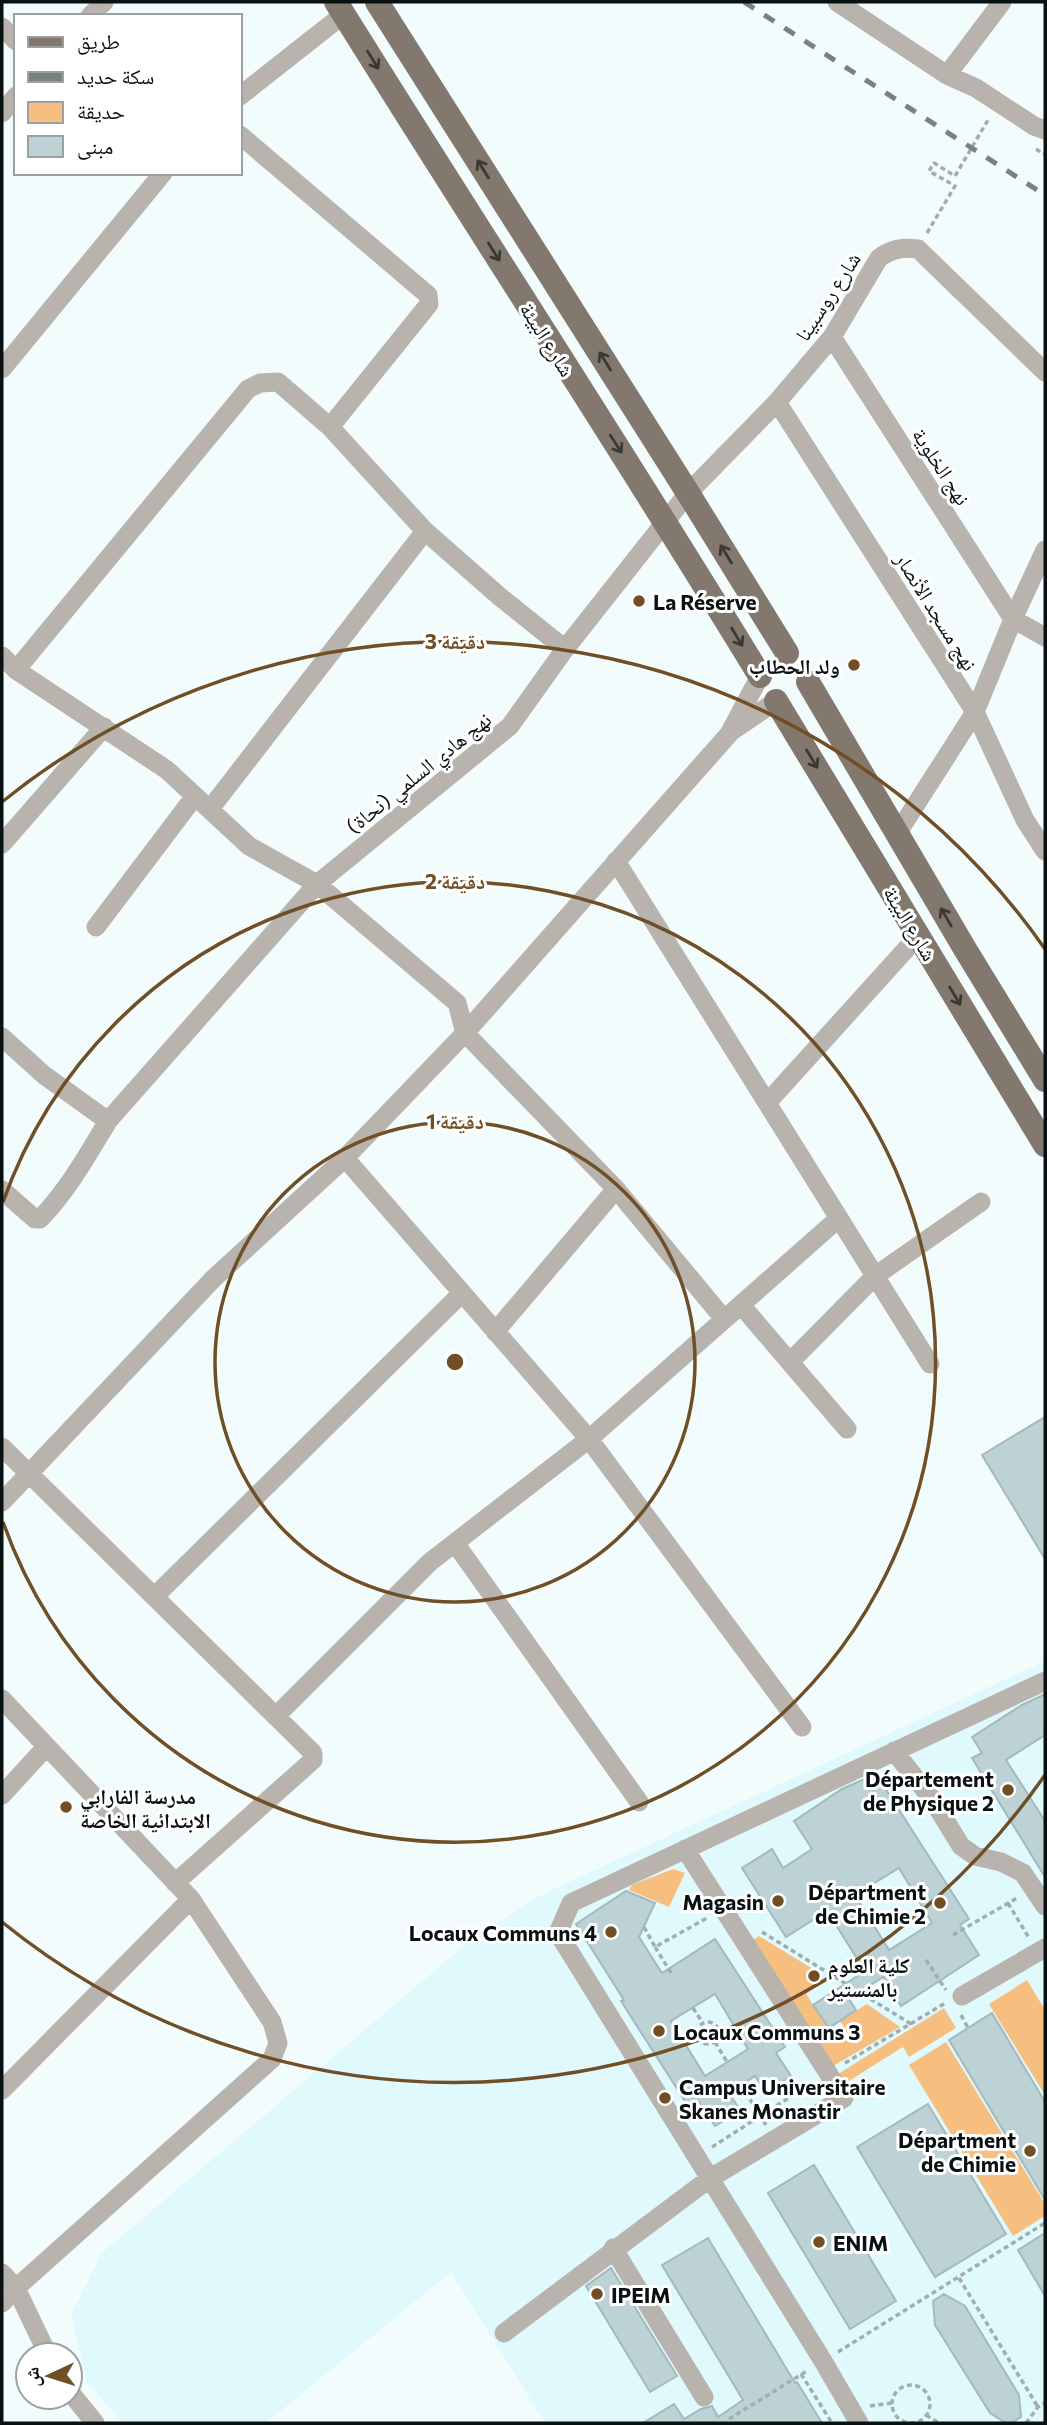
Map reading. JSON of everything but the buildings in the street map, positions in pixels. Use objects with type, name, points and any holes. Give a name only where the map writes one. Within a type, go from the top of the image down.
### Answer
[{"type":"main road","name":"شارع البيئة","points":[[377,2],[788,653],[806,667],[808,682],[1045,1080]]},
{"type":"main road","name":"شارع البيئة","points":[[340,8],[667,522],[760,676],[764,691],[776,701],[1045,1146]]},
{"type":"main road","points":[[760,676],[762,668],[772,656],[788,653]]},
{"type":"main road","points":[[776,701],[793,701],[805,690],[808,682]]},
{"type":"street","points":[[837,2],[947,75],[976,88],[1034,126],[1045,130]]},
{"type":"street","points":[[947,75],[1002,2]]},
{"type":"street","points":[[242,94],[340,8]]},
{"type":"street","points":[[2,113],[14,98]]},
{"type":"street","points":[[242,137],[428,295],[429,304],[418,321],[330,427]]},
{"type":"street","points":[[2,368],[161,175]]},
{"type":"street","name":"شارع روسبينا","points":[[667,522],[688,492],[777,402],[832,337],[879,258],[890,250],[905,247],[918,249]]},
{"type":"street","points":[[918,249],[1045,372]]},
{"type":"street","name":"نهج الخلوية","points":[[832,337],[1013,620]]},
{"type":"street","points":[[565,649],[425,531],[330,427],[278,382],[260,383],[248,389],[9,663],[167,770],[249,846],[317,884],[457,1003],[465,1033],[616,1189],[724,1319]]},
{"type":"street","name":"نهج مسجد الأنصار","points":[[777,402],[975,712],[1025,820],[1045,851]]},
{"type":"street","name":"نهج هادي السلمي (نحاة)","points":[[2,1190],[35,1219],[40,1219],[58,1200],[81,1168],[108,1121],[317,884],[510,726],[565,649],[667,522]]},
{"type":"street","points":[[96,927],[203,802],[425,531]]},
{"type":"street","points":[[897,834],[975,712],[1045,550]]},
{"type":"street","points":[[1013,620],[1045,637]]},
{"type":"street","points":[[729,734],[760,676]]},
{"type":"street","points":[[2,1502],[214,1278],[345,1158],[465,1033],[729,734],[776,701]]},
{"type":"street","points":[[2,844],[104,727]]},
{"type":"street","points":[[616,861],[930,1364]]},
{"type":"street","points":[[767,1103],[918,936]]},
{"type":"street","points":[[2,1037],[44,1075],[108,1121]]},
{"type":"street","points":[[345,1158],[589,1439],[802,1727]]},
{"type":"street","points":[[495,1332],[616,1189]]},
{"type":"street","points":[[790,1362],[875,1276],[981,1202]]},
{"type":"street","points":[[277,1715],[430,1562],[589,1439],[839,1218]]},
{"type":"street","points":[[155,1596],[462,1293]]},
{"type":"street","points":[[741,1305],[847,1430]]},
{"type":"street","points":[[2,1447],[310,1747],[313,1753],[313,1760],[175,1882]]},
{"type":"street","points":[[455,1543],[639,1802]]},
{"type":"street","points":[[859,2423],[558,1933],[571,1903],[1045,1681]]},
{"type":"street","points":[[2,1699],[191,1899],[272,2022],[278,2043],[272,2059],[2,2303]]},
{"type":"street","points":[[2,1795],[46,1747]]},
{"type":"street","points":[[894,1751],[932,1799],[961,1846],[975,1856],[1001,1862],[1023,1872],[1045,1906]]},
{"type":"street","points":[[504,2333],[709,2179],[844,2098],[685,1849]]},
{"type":"street","points":[[2,2090],[191,1899]]},
{"type":"street","points":[[957,1998],[1045,1948]]},
{"type":"street","points":[[614,2248],[704,2397]]},
{"type":"street","points":[[2,2273],[16,2288],[41,2341]]},
{"type":"street","points":[[84,2409],[95,2423]]},
{"type":"path","points":[[918,249],[955,187],[929,171],[934,163],[955,176],[988,120]]},
{"type":"path","points":[[953,1935],[1034,1888]]},
{"type":"path","points":[[655,1947],[724,1909]]},
{"type":"path","points":[[644,1927],[673,1976]]},
{"type":"path","points":[[759,1930],[911,2024]]},
{"type":"path","points":[[695,2157],[828,2073],[957,1998]]},
{"type":"path","points":[[693,2008],[703,2023]]},
{"type":"path","points":[[712,2022],[718,2027],[719,2034],[715,2042],[706,2044],[698,2037],[698,2030],[703,2023],[712,2022]]},
{"type":"path","points":[[715,2042],[727,2062]]},
{"type":"path","points":[[741,2085],[760,2116]]},
{"type":"path","points":[[729,2419],[1045,2223]]},
{"type":"path","points":[[1034,2230],[1038,2238]]},
{"type":"path","points":[[958,2277],[1038,2407]]},
{"type":"path","points":[[801,2374],[832,2423]]},
{"type":"path","points":[[910,2385],[923,2389],[929,2402],[926,2415],[915,2422],[901,2420],[892,2410],[893,2396],[898,2390],[910,2385]]},
{"type":"path","points":[[1026,2423],[1038,2407],[1045,2403]]},
{"type":"path","points":[[926,2415],[939,2423]]},
{"type":"shaded area","name":"Campus Universitaire Skanes Monastir","points":[[1045,1661],[1045,2423],[545,2423],[451,2272],[266,2423],[122,2423],[87,2381],[84,2341],[77,2341],[71,2315],[102,2253],[466,1944],[535,1898]]},
{"type":"green space","points":[[673,1869],[685,1873],[669,1907],[629,1890],[632,1885]]},
{"type":"green space","points":[[759,1936],[813,1969],[823,1982],[806,1994],[838,2042],[849,2035],[840,2021],[867,2004],[900,2027],[833,2066],[750,1942]]},
{"type":"green space","points":[[1027,1980],[1045,2010],[1045,2095],[989,2004]]},
{"type":"green space","points":[[944,2008],[956,2028],[909,2057],[903,2047],[844,2084],[838,2074]]},
{"type":"green space","points":[[946,2042],[1045,2204],[1045,2216],[1013,2236],[909,2065]]},
{"type":"railway","points":[[744,2],[1045,195]]},
{"type":"place","name":"La Réserve","points":[[639,601]]},
{"type":"place","name":"ولد الحطاب","points":[[854,665]]},
{"type":"place","name":"Département de Physique 2","points":[[1008,1790]]},
{"type":"place","name":"مدرسة الفارابي الابتدائية الخاصة","points":[[66,1807]]},
{"type":"place","name":"Magasin","points":[[778,1901]]},
{"type":"place","name":"Départment de Chimie 2","points":[[940,1903]]},
{"type":"place","name":"Locaux Communs 4","points":[[611,1932]]},
{"type":"place","name":"كلية العلوم بالمنستير","points":[[814,1976]]},
{"type":"place","name":"Locaux Communs 3","points":[[659,2031]]},
{"type":"place","name":"Campus Universitaire Skanes Monastir","points":[[665,2098]]},
{"type":"place","name":"Départment de Chimie","points":[[1030,2151]]},
{"type":"place","name":"ENIM","points":[[819,2242]]},
{"type":"place","name":"IPEIM","points":[[597,2294]]}]
